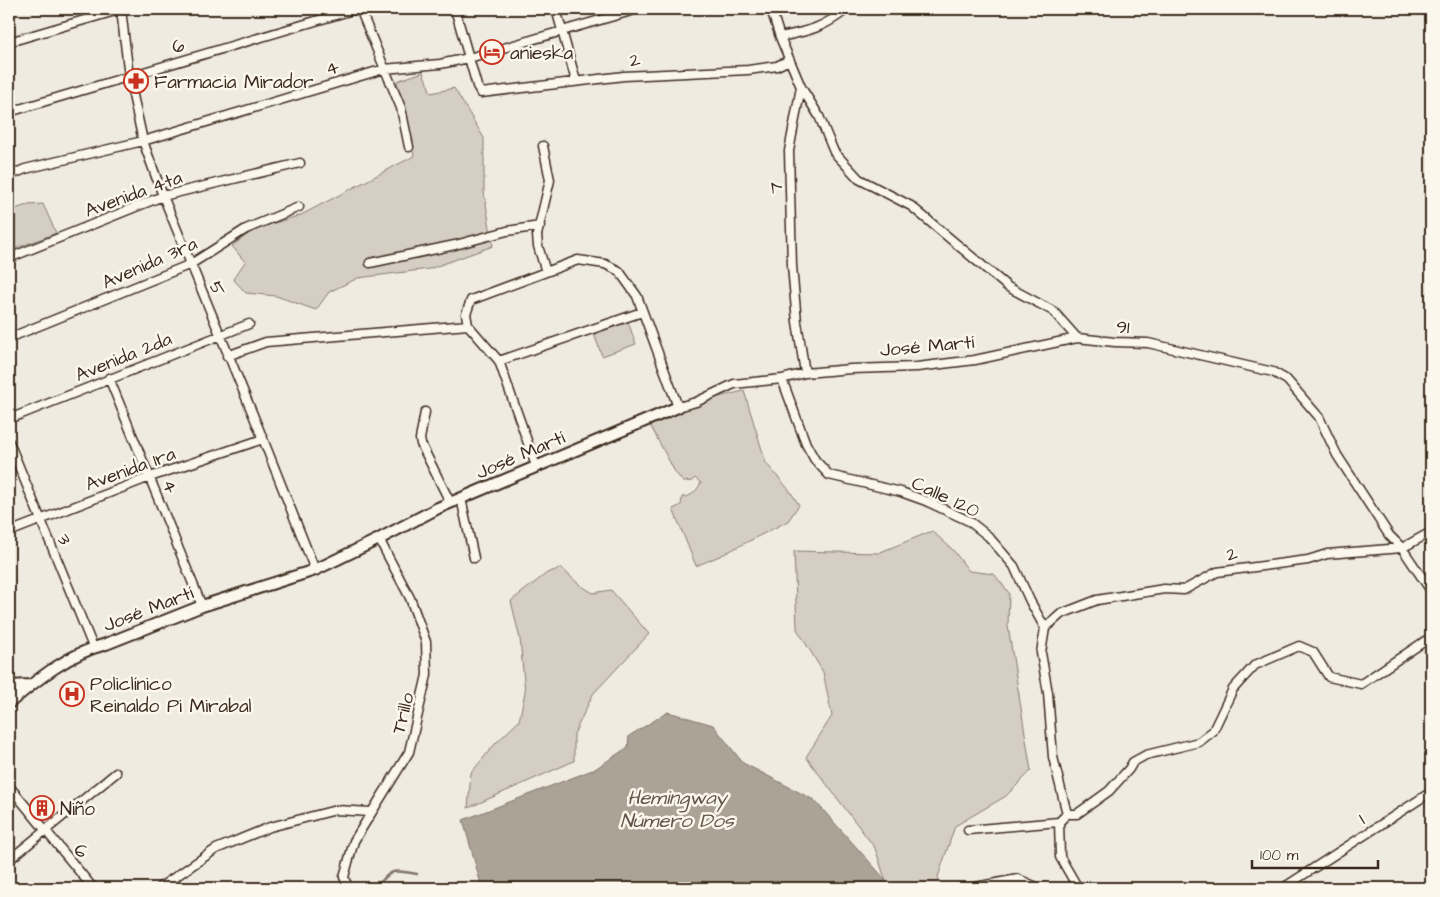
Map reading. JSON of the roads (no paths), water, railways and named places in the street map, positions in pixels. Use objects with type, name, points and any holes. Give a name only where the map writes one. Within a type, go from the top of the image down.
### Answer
[{"type":"street","name":"5","points":[[121,9],[129,76],[143,141],[227,356],[263,439],[315,570]]},
{"type":"street","points":[[9,42],[121,9]]},
{"type":"street","name":"6","points":[[9,112],[356,9]]},
{"type":"street","points":[[360,9],[401,108],[409,147]]},
{"type":"street","points":[[455,9],[469,58]]},
{"type":"street","points":[[556,9],[576,81]]},
{"type":"street","name":"4","points":[[9,176],[25,169],[143,141],[384,69],[440,64],[469,58],[638,9]]},
{"type":"street","points":[[771,9],[789,60],[801,87],[819,116],[834,152],[859,179],[911,206],[1008,286],[1053,311],[1077,338]]},
{"type":"street","points":[[780,37],[805,32],[829,23],[847,9]]},
{"type":"street","name":"2","points":[[469,58],[477,86],[482,93],[624,76],[748,70],[777,66],[789,60]]},
{"type":"street","name":"7","points":[[801,87],[789,151],[792,266],[797,322],[805,373]]},
{"type":"street","points":[[543,146],[550,180],[537,234],[538,246],[546,272]]},
{"type":"street","name":"Avenida 4ta","points":[[9,258],[163,196],[300,163]]},
{"type":"street","name":"Avenida 3ra","points":[[9,338],[191,264],[246,229],[299,207]]},
{"type":"street","points":[[370,263],[455,245],[507,231],[540,226]]},
{"type":"street","points":[[536,466],[499,362],[468,325],[466,314],[471,300],[578,260],[605,264],[619,272],[637,296],[678,407]]},
{"type":"street","points":[[499,362],[642,312]]},
{"type":"street","name":"Avenida 2da","points":[[9,419],[249,324]]},
{"type":"street","points":[[227,356],[266,342],[468,325]]},
{"type":"street","name":"José Martí","points":[[9,703],[60,664],[93,647],[106,644],[202,606],[315,570],[450,502],[678,407],[696,402],[734,384],[782,379],[805,373],[850,369],[917,367],[975,360],[1077,338]]},
{"type":"street","name":"91","points":[[1077,338],[1148,343],[1273,372],[1288,380],[1319,417],[1337,455],[1389,535],[1402,548],[1431,592]]},
{"type":"street","name":"4","points":[[109,378],[202,606]]},
{"type":"street","name":"Calle 120","points":[[782,379],[806,444],[814,460],[829,475],[901,492],[926,500],[969,521],[988,536],[1014,566],[1045,628]]},
{"type":"street","points":[[425,412],[420,439],[421,444],[450,502]]},
{"type":"street","name":"Avenida 1ra","points":[[9,532],[150,477],[263,439]]},
{"type":"street","name":"3","points":[[9,442],[39,520],[93,647]]},
{"type":"street","points":[[461,498],[474,558]]},
{"type":"street","name":"2","points":[[1045,628],[1061,614],[1097,600],[1164,589],[1184,590],[1217,572],[1308,560],[1327,554],[1402,548],[1431,532]]},
{"type":"street","name":"Trillo","points":[[348,888],[344,877],[354,841],[409,752],[428,675],[426,642],[410,598],[379,539]]},
{"type":"street","points":[[1045,628],[1041,653],[1048,693],[1053,757],[1068,814]]},
{"type":"street","points":[[968,830],[1059,822],[1068,814],[1077,814],[1109,791],[1129,769],[1132,762],[1146,755],[1199,742],[1213,731],[1233,689],[1255,665],[1299,646],[1313,652],[1329,678],[1361,684],[1431,638]]},
{"type":"street","points":[[9,686],[30,686]]},
{"type":"street","points":[[9,860],[116,773]]},
{"type":"street","name":"6","points":[[9,786],[93,888]]},
{"type":"street","name":"1","points":[[1283,888],[1431,792]]},
{"type":"street","points":[[159,888],[216,849],[270,827],[336,810],[371,812]]},
{"type":"street","points":[[1059,822],[1060,857],[1078,888]]},
{"type":"street","points":[[970,888],[1018,879],[1039,888]]},
{"type":"water","name":"Hemingway Número Dos","points":[[668,712],[713,725],[743,763],[814,800],[884,878],[888,888],[482,888],[463,820],[595,769],[628,747],[629,736]]},
{"type":"waterway","points":[[376,888],[385,877],[393,872],[403,871],[417,874]]},
{"type":"place","name":"anieska","points":[[492,52]]},
{"type":"place","name":"Farmacia Mirador","points":[[136,81]]},
{"type":"place","name":"Policlínico Reinaldo Pi Mirabal","points":[[72,694]]},
{"type":"place","name":"Niño","points":[[42,808]]}]
